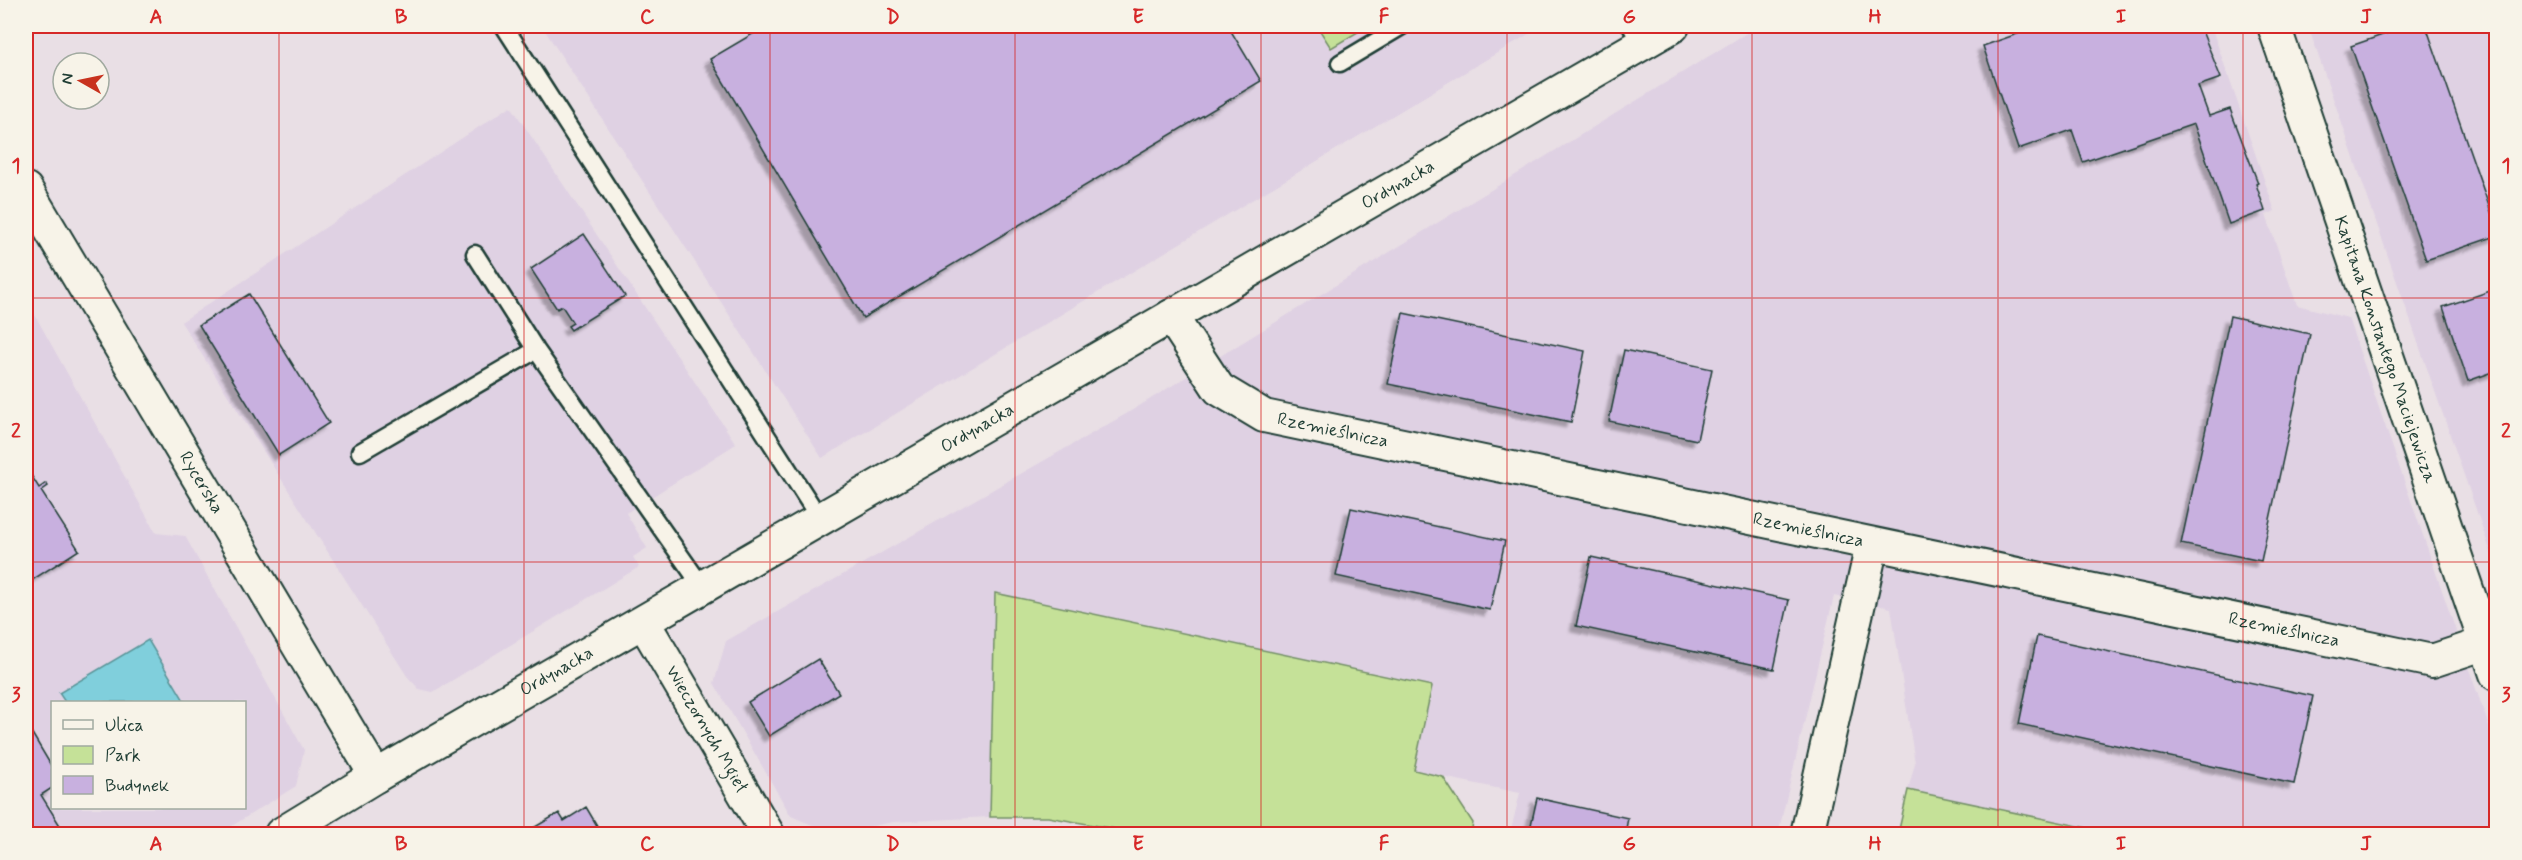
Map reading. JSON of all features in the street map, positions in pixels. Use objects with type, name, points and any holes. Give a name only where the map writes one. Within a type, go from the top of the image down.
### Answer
[{"type":"street","name":"Ordynacka","points":[[281,834],[376,776],[1172,316],[1637,35],[1673,26]]},
{"type":"street","name":"Kapitana Konstantego Maciejewicza","points":[[2274,26],[2496,674]]},
{"type":"street","name":"Rycerska","points":[[26,189],[376,776]]},
{"type":"street","name":"Rzemieślnicza","points":[[1172,316],[1219,389],[1264,416],[2432,662],[2486,643]]},
{"type":"street","points":[[1807,834],[1872,545]]},
{"type":"street","name":"Wieczornych Mgieł","points":[[644,623],[768,834]]},
{"type":"lane","points":[[504,26],[820,519]]},
{"type":"lane","points":[[1340,63],[1402,26]]},
{"type":"lane","points":[[475,254],[536,350],[702,588]]},
{"type":"lane","points":[[360,452],[536,350]]},
{"type":"shaded area","points":[[542,26],[1542,26],[822,458]]},
{"type":"shaded area","points":[[1758,26],[2211,26],[2275,211],[2266,215],[2297,305],[2348,318],[2496,747],[2496,834],[2116,834],[1908,790],[1915,763],[1891,608],[1834,596],[1778,834],[1510,834],[1520,793],[1414,771],[1431,686],[995,594],[990,817],[893,822],[833,834],[791,816],[714,683],[726,641],[1126,414]]},
{"type":"shaded area","points":[[2308,26],[2490,26],[2496,44],[2496,567]]},
{"type":"shaded area","points":[[511,106],[736,444],[626,513],[647,548],[633,557],[639,567],[433,692],[419,689],[407,676],[181,322]]},
{"type":"shaded area","points":[[26,299],[156,533],[185,536],[304,750],[296,786],[219,834],[26,834]]},
{"type":"green space","points":[[1317,26],[1368,26],[1331,48]]},
{"type":"green space","points":[[995,593],[1432,686],[1414,770],[1443,777],[1473,823],[1471,834],[1144,834],[1048,817],[990,817]]},
{"type":"green space","points":[[1908,790],[2116,834],[1898,834]]},
{"type":"water","points":[[148,640],[184,701],[64,701],[59,693]]},
{"type":"building","points":[[766,26],[1228,26],[1261,81],[863,318],[710,59]]},
{"type":"building","points":[[2021,26],[2200,26],[2221,78],[2198,86],[2209,116],[2230,109],[2258,183],[2256,184],[2265,211],[2229,224],[2194,124],[2083,162],[2072,130],[2018,149],[1983,46],[2023,32]]},
{"type":"building","points":[[2408,26],[2426,26],[2496,226],[2496,236],[2426,260],[2351,46]]},
{"type":"building","points":[[584,234],[625,296],[571,330],[568,326],[573,323],[562,306],[557,309],[531,269]]},
{"type":"building","points":[[2496,289],[2496,371],[2468,381],[2443,307]]},
{"type":"building","points":[[249,294],[329,423],[279,455],[199,325]]},
{"type":"building","points":[[1403,313],[1585,351],[1571,422],[1388,384]]},
{"type":"building","points":[[2230,316],[2310,334],[2261,561],[2181,544]]},
{"type":"building","points":[[1624,350],[1712,369],[1697,440],[1609,421]]},
{"type":"building","points":[[26,467],[39,488],[46,483],[48,486],[41,491],[79,550],[26,584]]},
{"type":"building","points":[[1351,508],[1505,541],[1490,610],[1336,576]]},
{"type":"building","points":[[1591,557],[1789,600],[1774,669],[1576,626]]},
{"type":"building","points":[[2037,636],[2313,696],[2294,784],[2019,724]]},
{"type":"building","points":[[818,659],[839,693],[769,736],[748,702]]},
{"type":"building","points":[[30,730],[51,765],[51,789],[41,795],[61,827],[49,834],[26,834],[26,732]]},
{"type":"building","points":[[1537,798],[1628,818],[1625,834],[1529,834]]},
{"type":"building","points":[[586,807],[602,834],[523,834],[559,813],[564,821]]}]
